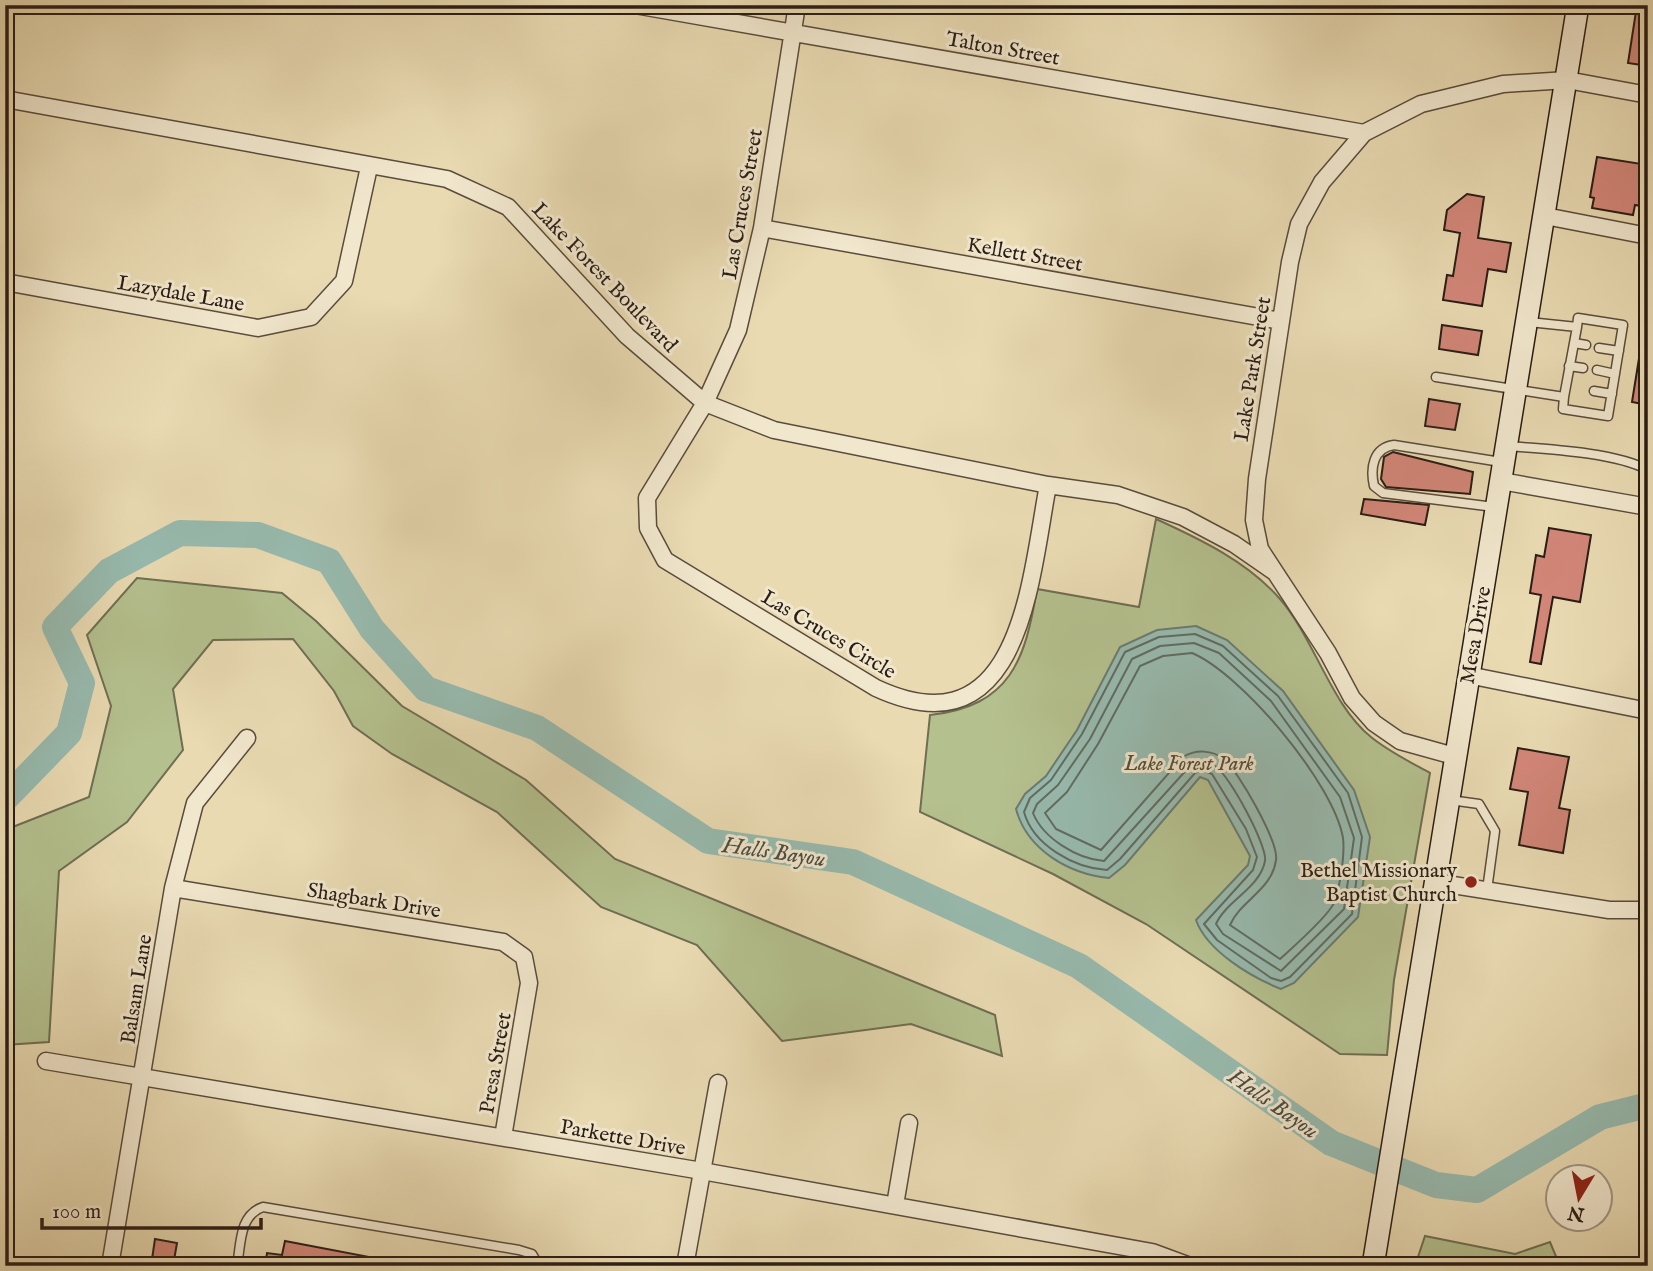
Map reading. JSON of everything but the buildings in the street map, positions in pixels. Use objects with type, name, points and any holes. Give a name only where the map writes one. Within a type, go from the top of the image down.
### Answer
[{"type":"main road","name":"Mesa Drive","points":[[1373,1266],[1578,5]]},
{"type":"street","name":"Talton Street","points":[[635,5],[1364,134]]},
{"type":"street","name":"Las Cruces Street","points":[[705,403],[738,330],[762,228],[797,5]]},
{"type":"street","points":[[1567,79],[1648,95]]},
{"type":"street","name":"Lake Park Street","points":[[1454,756],[1400,741],[1374,723],[1352,698],[1328,653],[1273,572],[1261,549],[1254,520],[1257,479],[1290,262],[1299,224],[1322,182],[1364,134],[1421,104],[1503,84],[1567,79]]},
{"type":"street","name":"Lake Forest Boulevard","points":[[5,99],[369,167],[447,178],[508,207],[627,335],[705,403],[774,430],[1048,485],[1118,495],[1183,517],[1234,544],[1273,572]]},
{"type":"street","name":"Lazydale Lane","points":[[8,283],[258,328],[311,317],[344,281],[369,167]]},
{"type":"street","points":[[1545,216],[1648,236]]},
{"type":"street","name":"Kellett Street","points":[[762,228],[1281,321]]},
{"type":"street","name":"Las Cruces Circle","points":[[705,403],[647,498],[648,528],[665,560],[876,688],[900,699],[939,705],[974,693],[1006,659],[1024,617],[1048,485]]},
{"type":"street","points":[[1504,463],[1648,507]]},
{"type":"street","points":[[1468,675],[1648,711]]},
{"type":"street","name":"Balsam Lane","points":[[110,1266],[144,1076],[173,888],[195,803],[247,738]]},
{"type":"street","points":[[1434,882],[1609,910],[1648,910]]},
{"type":"street","name":"Shagbark Drive","points":[[173,888],[503,942],[524,957],[530,983],[527,996]]},
{"type":"street","name":"Presa Street","points":[[503,1137],[527,996]]},
{"type":"street","name":"Parkette Drive","points":[[46,1061],[895,1205],[1152,1252],[1190,1266]]},
{"type":"street","points":[[685,1266],[718,1083]]},
{"type":"street","points":[[895,1205],[909,1123]]},
{"type":"lane","points":[[5,316],[8,283]]},
{"type":"lane","points":[[1578,318],[1622,325],[1608,416],[1563,410],[1577,327],[1578,318]]},
{"type":"lane","points":[[1528,322],[1577,327]]},
{"type":"lane","points":[[1573,343],[1586,345]]},
{"type":"lane","points":[[1599,348],[1619,351]]},
{"type":"lane","points":[[1569,366],[1583,368]]},
{"type":"lane","points":[[1597,370],[1615,374]]},
{"type":"lane","points":[[1436,377],[1564,397]]},
{"type":"lane","points":[[1566,386],[1576,388]]},
{"type":"lane","points":[[1594,391],[1612,394]]},
{"type":"lane","points":[[1496,507],[1383,492],[1374,486],[1378,451],[1394,445],[1504,463],[1553,450],[1635,463],[1648,470]]},
{"type":"lane","points":[[1447,800],[1479,804],[1495,831],[1487,890]]},
{"type":"lane","points":[[237,1266],[244,1226],[249,1215],[263,1207],[519,1250],[532,1254],[539,1266]]},
{"type":"green space","name":"Lake Forest Park","points":[[1156,519],[1222,553],[1267,586],[1292,615],[1334,690],[1357,723],[1385,747],[1430,773],[1394,980],[1387,1055],[1340,1054],[1146,924],[1053,874],[920,812],[930,715],[979,702],[996,690],[1009,675],[1027,637],[1037,589],[1139,607]]},
{"type":"green space","points":[[137,578],[282,593],[316,621],[402,706],[526,780],[615,859],[995,1015],[1002,1056],[911,1024],[782,1041],[697,945],[601,907],[497,812],[392,754],[353,726],[334,691],[293,639],[213,640],[173,689],[183,750],[127,822],[59,871],[49,1042],[5,1045],[5,830],[89,797],[111,706],[87,635]]},
{"type":"green space","points":[[1425,1236],[1515,1254],[1550,1242],[1560,1266],[1415,1266]]},
{"type":"water","points":[[1196,626],[1227,640],[1283,691],[1354,790],[1370,837],[1358,917],[1294,983],[1281,989],[1231,962],[1210,942],[1196,920],[1248,865],[1250,856],[1208,780],[1200,777],[1125,865],[1109,878],[1079,871],[1052,857],[1030,837],[1016,809],[1025,794],[1046,776],[1077,730],[1120,647],[1157,630]]},
{"type":"waterway","name":"Halls Bayou","points":[[5,799],[69,733],[82,683],[55,627],[109,571],[180,533],[258,535],[329,561],[372,629],[426,689],[537,728],[708,841],[853,862],[1079,966],[1331,1143],[1436,1185],[1477,1190],[1600,1117],[1648,1105]]},
{"type":"place","name":"Bethel Missionary Baptist Church","points":[[1471,882]]}]
